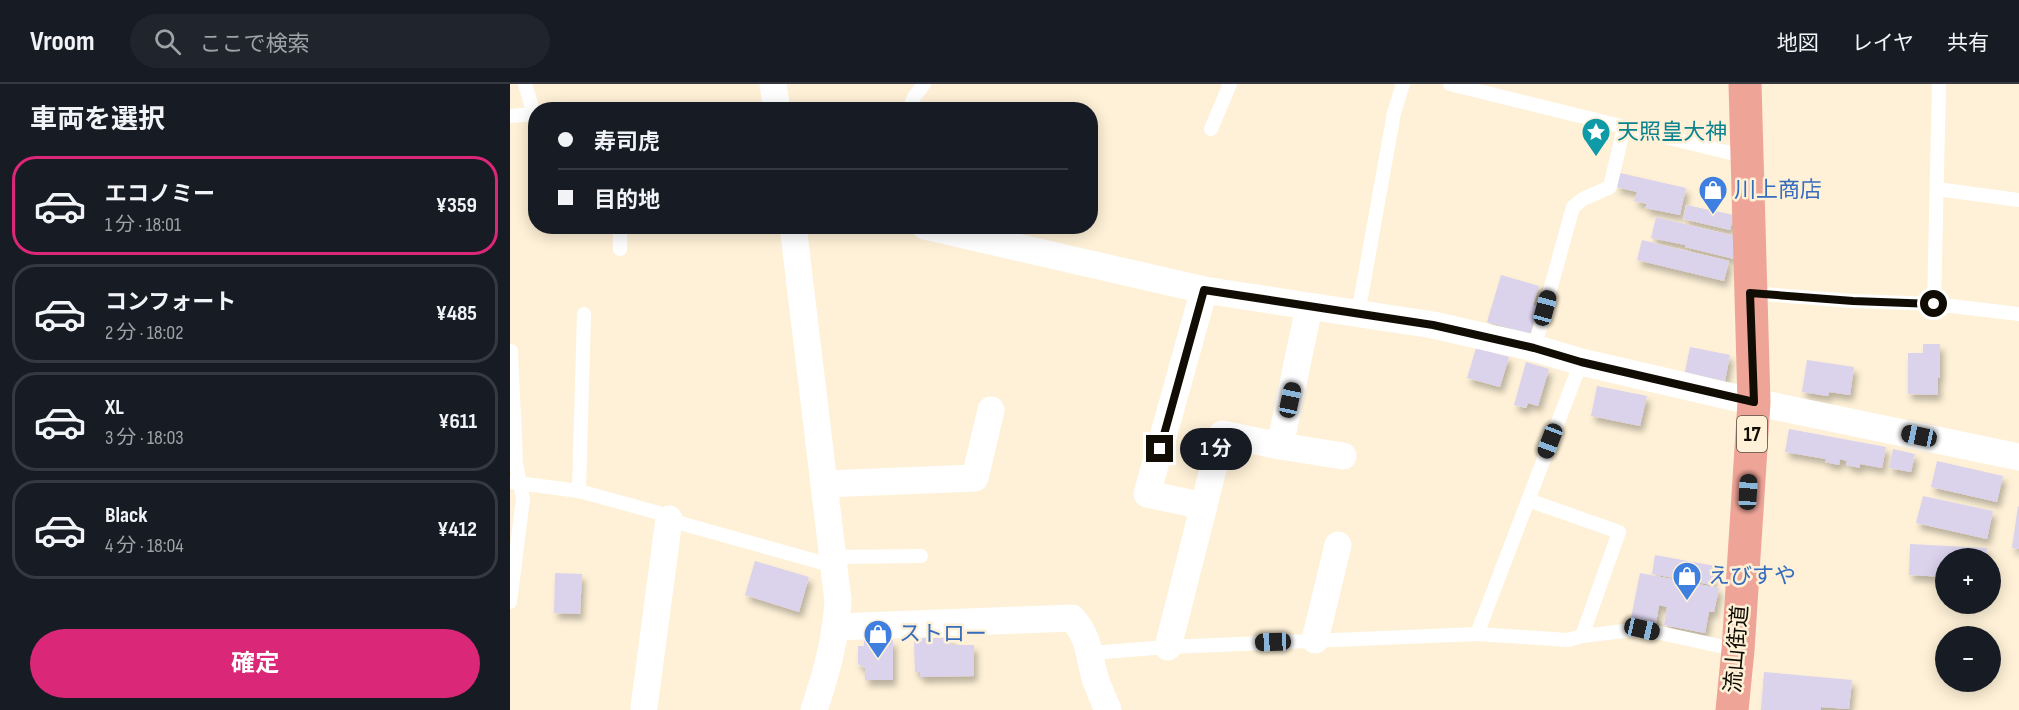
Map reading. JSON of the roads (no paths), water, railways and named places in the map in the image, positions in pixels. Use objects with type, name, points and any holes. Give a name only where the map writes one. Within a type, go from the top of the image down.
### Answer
[{"type":"main road","name":"流山街道","points":[[1732,710],[1754,402],[1745,84]]},
{"type":"street","points":[[773,84],[776,102]]},
{"type":"street","points":[[794,234],[838,601],[836,627],[814,710]]},
{"type":"street","points":[[995,234],[1204,290],[1433,325],[1754,402],[2019,457]]},
{"type":"street","points":[[1204,290],[1147,494],[1204,506]]},
{"type":"street","points":[[1280,446],[1309,307]]},
{"type":"street","points":[[825,484],[975,478],[991,410]]},
{"type":"street","points":[[1168,646],[1222,434],[1343,456]]},
{"type":"street","points":[[644,707],[669,519]]},
{"type":"street","points":[[1315,640],[1338,545]]},
{"type":"street","points":[[836,627],[1072,618],[1081,628],[1091,653],[1094,675],[1108,710]]},
{"type":"lane","points":[[525,84],[531,102]]},
{"type":"lane","points":[[912,102],[924,84]]},
{"type":"lane","points":[[1211,129],[1230,84]]},
{"type":"lane","points":[[1358,314],[1394,112],[1403,84]]},
{"type":"lane","points":[[1450,84],[1747,157]]},
{"type":"lane","points":[[1934,304],[1939,84]]},
{"type":"lane","points":[[510,116],[528,115]]},
{"type":"lane","points":[[1534,348],[1573,207],[1583,199],[1610,186],[1624,127]]},
{"type":"lane","points":[[1937,189],[2019,200]]},
{"type":"lane","points":[[620,234],[620,249]]},
{"type":"lane","points":[[1750,293],[1853,301],[1934,304],[2019,314]]},
{"type":"lane","points":[[579,491],[584,314]]},
{"type":"lane","points":[[510,602],[523,499],[515,483],[511,351]]},
{"type":"lane","points":[[1477,634],[1581,362]]},
{"type":"lane","points":[[515,483],[579,491],[659,513],[669,519],[834,562],[921,556]]},
{"type":"lane","points":[[1528,500],[1619,532],[1582,636]]},
{"type":"lane","points":[[1091,653],[1168,646],[1477,634],[1568,640],[1582,636],[1642,629],[1738,650]]},
{"type":"place","name":"天照皇大神","points":[[1596,158]]},
{"type":"place","name":"川上商店","points":[[1713,216]]},
{"type":"place","name":"えびすや","points":[[1687,602]]},
{"type":"place","name":"ストロー","points":[[878,660]]}]
